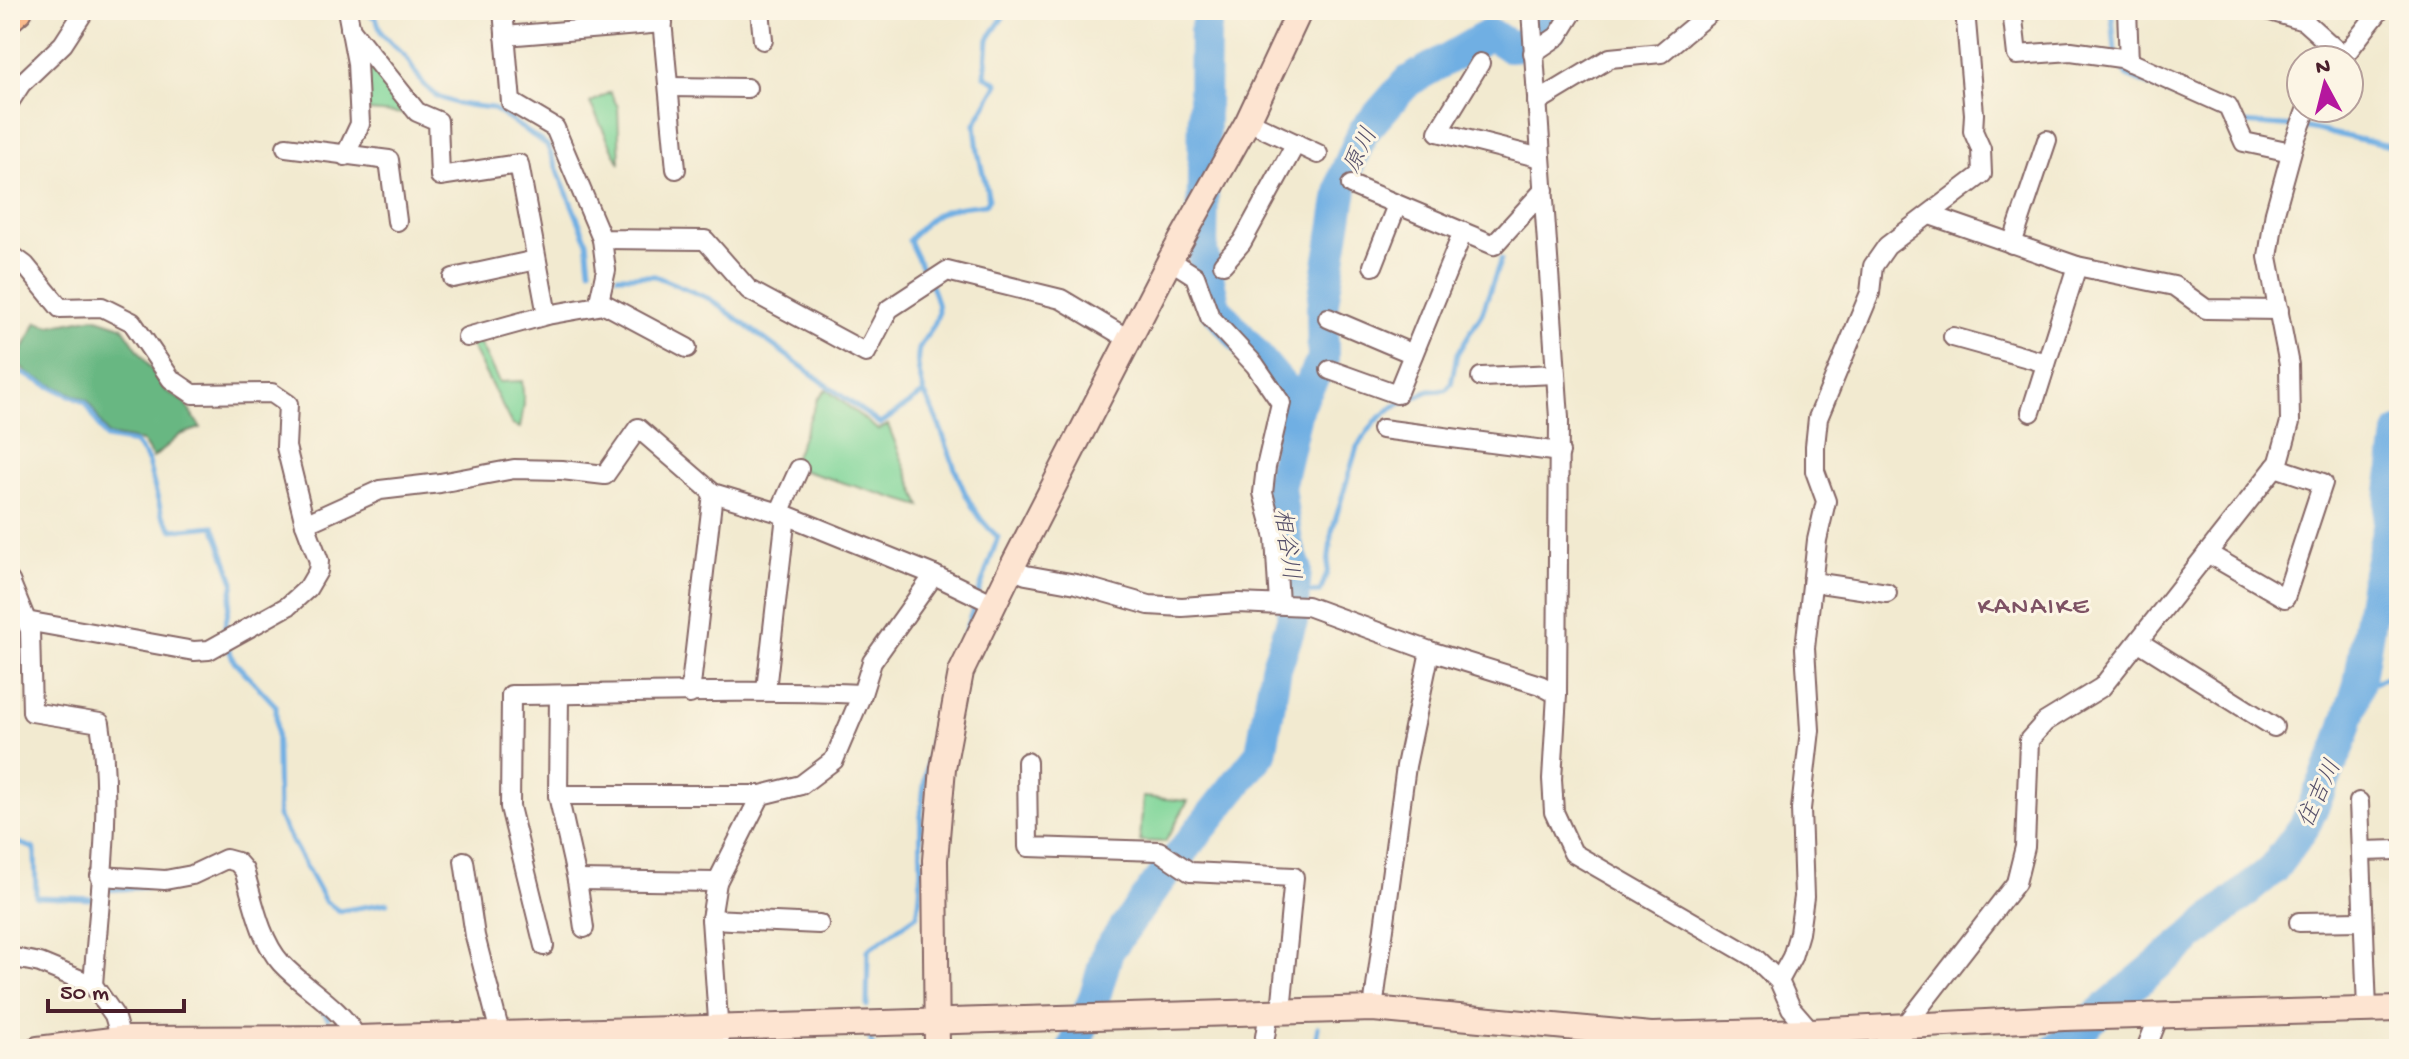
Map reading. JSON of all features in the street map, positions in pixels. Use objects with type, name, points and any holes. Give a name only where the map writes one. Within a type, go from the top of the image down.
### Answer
[{"type":"main road","points":[[10,17],[18,10]]},
{"type":"street","points":[[10,101],[21,84],[63,44],[85,10]]},
{"type":"street","points":[[467,337],[547,315],[598,306],[606,270],[602,239],[555,128],[511,102],[503,10]]},
{"type":"street","points":[[760,10],[763,40]]},
{"type":"street","points":[[937,1049],[935,860],[943,768],[961,672],[1170,260],[1248,121],[1300,10]]},
{"type":"street","points":[[1531,10],[1560,452],[1557,694],[1552,779],[1554,812],[1573,853],[1755,958],[1779,981],[1811,1040]]},
{"type":"street","points":[[1533,44],[1558,36],[1574,10]]},
{"type":"street","points":[[1537,102],[1610,58],[1661,53],[1713,10]]},
{"type":"street","points":[[1779,981],[1792,957],[1804,897],[1801,809],[1810,730],[1805,648],[1817,540],[1826,501],[1815,471],[1818,418],[1870,293],[1873,266],[1887,246],[1982,174],[1981,149],[1973,131],[1965,10]]},
{"type":"street","points":[[2012,10],[2017,55],[2071,51],[2120,59],[2228,106],[2244,142],[2291,152]]},
{"type":"street","points":[[2120,59],[2127,10]]},
{"type":"street","points":[[2267,10],[2305,16],[2330,44]]},
{"type":"street","points":[[2353,44],[2380,10]]},
{"type":"street","points":[[505,36],[662,17],[676,169]]},
{"type":"street","points":[[345,156],[360,124],[357,63],[349,19]]},
{"type":"street","points":[[349,19],[417,112],[438,121],[440,176],[519,164],[547,315]]},
{"type":"street","points":[[1480,63],[1438,132],[1541,158]]},
{"type":"street","points":[[669,87],[747,88]]},
{"type":"street","points":[[1248,121],[1318,154]]},
{"type":"street","points":[[1905,1026],[2016,883],[2025,847],[2029,740],[2045,722],[2102,687],[2279,462],[2290,422],[2289,365],[2268,257],[2275,212],[2301,124]]},
{"type":"street","points":[[2012,244],[2047,140]]},
{"type":"street","points":[[1223,264],[1242,242],[1296,143]]},
{"type":"street","points":[[286,147],[389,160],[397,221]]},
{"type":"street","points":[[1351,185],[1494,245],[1544,190]]},
{"type":"street","points":[[1373,266],[1397,205]]},
{"type":"street","points":[[1930,215],[2077,266],[2174,286],[2206,309],[2279,310]]},
{"type":"street","points":[[1330,370],[1397,394],[1463,232]]},
{"type":"street","points":[[602,239],[705,240],[749,290],[866,353],[889,309],[947,271],[1061,299],[1130,340]]},
{"type":"street","points":[[10,254],[25,265],[60,308],[102,307],[132,322],[171,379],[193,394],[272,393],[288,404],[286,447],[305,524],[319,561],[318,571],[308,588],[288,606],[209,650],[194,651],[26,621]]},
{"type":"street","points":[[453,278],[536,260]]},
{"type":"street","points":[[1170,260],[1195,276],[1210,317],[1255,365],[1281,403],[1263,493],[1275,538],[1279,604]]},
{"type":"street","points":[[2031,412],[2077,266]]},
{"type":"street","points":[[599,301],[687,348]]},
{"type":"street","points":[[1328,318],[1413,354]]},
{"type":"street","points":[[1953,337],[2046,363]]},
{"type":"street","points":[[1481,377],[1556,374]]},
{"type":"street","points":[[305,524],[380,490],[514,469],[605,475],[638,428],[713,493],[783,514],[934,575],[994,604]]},
{"type":"street","points":[[1382,429],[1560,452]]},
{"type":"street","points":[[2207,553],[2285,598],[2323,483],[2275,467]]},
{"type":"street","points":[[766,690],[783,514],[799,469]]},
{"type":"street","points":[[690,694],[713,493]]},
{"type":"street","points":[[1011,569],[1149,605],[1307,606],[1430,651],[1540,685],[1557,694]]},
{"type":"street","points":[[558,795],[761,795],[801,785],[834,760],[872,662],[934,575]]},
{"type":"street","points":[[10,581],[30,630],[32,712],[100,723],[104,819],[93,985]]},
{"type":"street","points":[[1813,582],[1887,593]]},
{"type":"street","points":[[2139,642],[2274,727]]},
{"type":"street","points":[[1373,1009],[1406,766],[1430,651]]},
{"type":"street","points":[[544,946],[510,807],[511,695],[690,694],[766,690],[862,694]]},
{"type":"street","points":[[559,695],[558,795],[584,928]]},
{"type":"street","points":[[1027,762],[1028,847],[1159,851],[1190,872],[1294,877],[1275,1011],[1263,1049]]},
{"type":"street","points":[[719,1038],[711,919],[717,882],[761,795]]},
{"type":"street","points":[[2359,802],[2367,1010]]},
{"type":"street","points":[[2362,851],[2399,850]]},
{"type":"street","points":[[100,876],[165,880],[192,875],[226,859],[237,862],[244,870],[270,946],[280,962],[349,1023],[357,1038]]},
{"type":"street","points":[[464,861],[475,936],[500,1033]]},
{"type":"street","points":[[577,880],[717,882]]},
{"type":"street","points":[[711,919],[819,924]]},
{"type":"street","points":[[2299,922],[2362,921]]},
{"type":"street","points":[[10,957],[40,963],[93,985],[114,1015],[122,1044]]},
{"type":"street","points":[[38,1049],[500,1033],[719,1038],[937,1021],[1373,1009],[1651,1035],[1811,1040],[1905,1026],[2119,1016],[2399,1009]]},
{"type":"street","points":[[2146,1049],[2159,1016]]},
{"type":"green space","points":[[360,53],[408,114],[369,111]]},
{"type":"green space","points":[[610,92],[618,107],[620,164],[590,103]]},
{"type":"green space","points":[[94,317],[122,326],[166,391],[184,402],[201,428],[180,435],[153,458],[142,441],[108,435],[88,401],[30,375],[16,362],[37,322],[50,326]]},
{"type":"green space","points":[[478,340],[499,382],[522,381],[524,405],[520,428],[512,425],[469,342]]},
{"type":"green space","points":[[826,389],[878,430],[888,425],[921,506],[791,467],[818,398]]},
{"type":"green space","points":[[1143,797],[1188,801],[1165,842],[1140,841]]},
{"type":"waterway","points":[[357,10],[376,18],[382,34],[406,57],[423,84],[438,97],[458,104],[492,108],[547,145],[587,241],[590,269]]},
{"type":"waterway","points":[[924,393],[918,354],[936,321],[938,310],[934,293],[909,240],[935,215],[960,207],[986,204],[989,199],[975,124],[998,83],[985,76],[988,39],[1008,10]]},
{"type":"waterway","name":"相谷川","points":[[1210,10],[1205,32],[1202,251],[1215,307],[1298,405]]},
{"type":"waterway","name":"相谷川","points":[[1073,1049],[1094,999],[1108,951],[1158,882],[1261,753],[1276,668],[1292,621],[1296,568],[1287,543],[1279,487],[1298,405],[1323,360],[1322,308],[1344,176],[1363,132],[1407,82],[1487,36],[1492,35],[1509,46],[1520,45],[1551,29],[1561,10]]},
{"type":"waterway","points":[[2108,10],[2112,16],[2115,51]]},
{"type":"waterway","points":[[2117,61],[2127,76],[2226,117]]},
{"type":"waterway","points":[[2243,123],[2308,128],[2399,148]]},
{"type":"waterway","points":[[1294,593],[1320,592],[1327,573],[1332,531],[1357,447],[1375,422],[1393,407],[1429,391],[1446,390],[1451,384],[1457,354],[1482,313],[1501,259]]},
{"type":"waterway","points":[[618,276],[655,276],[710,299],[880,424],[924,393],[972,506],[998,537],[958,652]]},
{"type":"waterway","points":[[10,364],[13,369],[86,403],[106,438],[135,443],[147,459],[162,515],[173,530],[214,526],[234,582],[223,636]]},
{"type":"waterway","name":"住吉川","points":[[2056,1049],[2273,869],[2304,827],[2340,745],[2359,684],[2388,527],[2399,434]]},
{"type":"waterway","points":[[227,645],[234,661],[276,706],[278,816],[325,901],[339,911],[387,903]]},
{"type":"waterway","points":[[2375,682],[2399,671]]},
{"type":"waterway","points":[[867,1006],[868,950],[917,915],[925,779],[934,725],[950,673]]},
{"type":"waterway","points":[[10,840],[33,848],[35,852],[36,897],[97,899]]},
{"type":"waterway","points":[[221,871],[234,871],[238,882]]},
{"type":"waterway","points":[[107,890],[149,887]]},
{"type":"waterway","points":[[320,1007],[328,1018]]},
{"type":"waterway","points":[[1314,1049],[1318,1027]]},
{"type":"waterway","points":[[870,1039],[874,1049]]},
{"type":"district","name":"KANAIKE","points":[[2034,604]]},
{"type":"water label","name":"原川","points":[[1359,150]]}]
